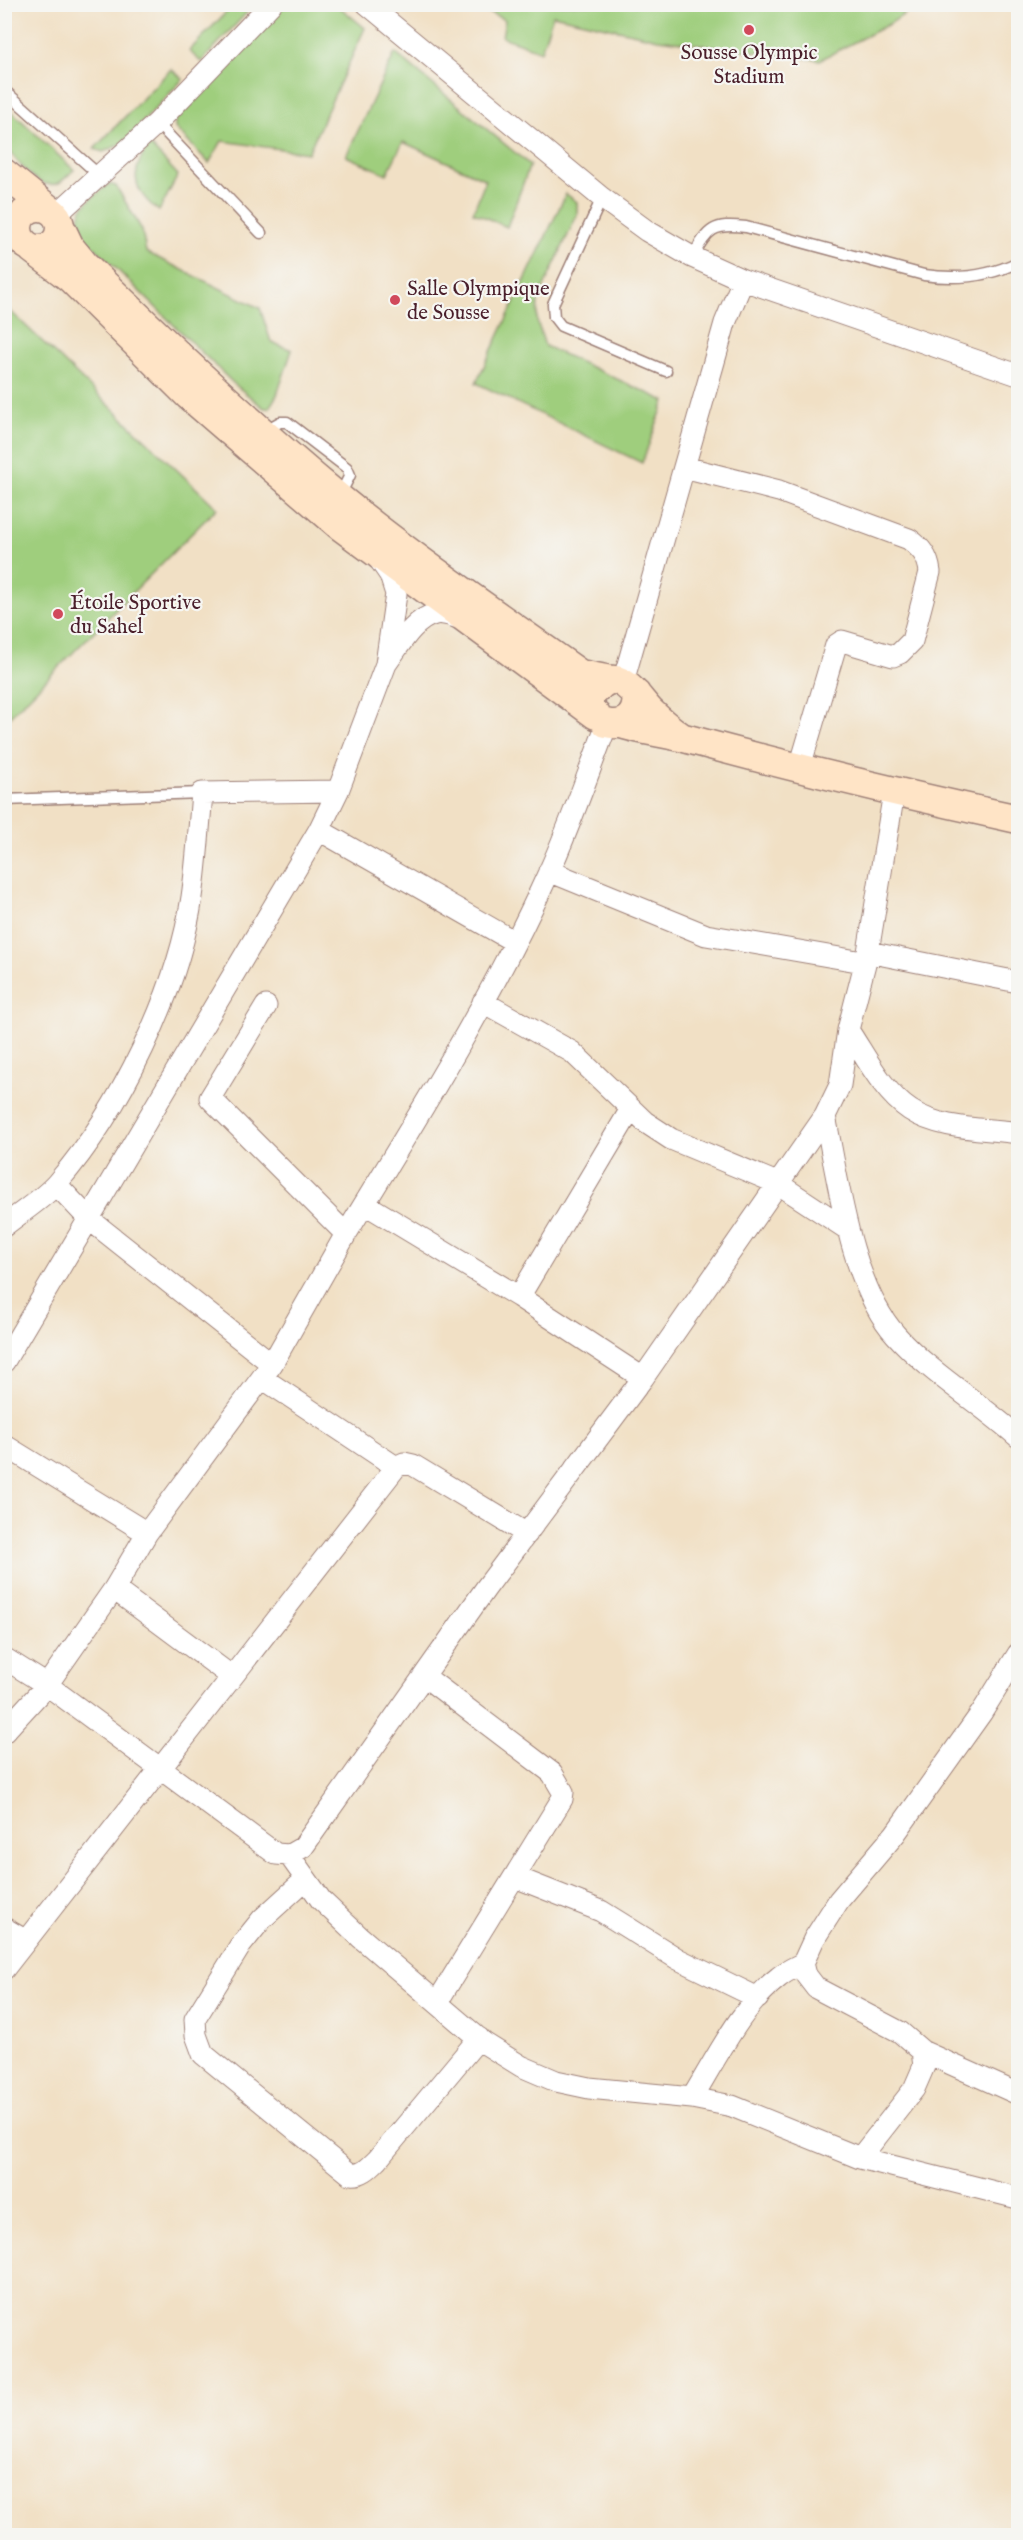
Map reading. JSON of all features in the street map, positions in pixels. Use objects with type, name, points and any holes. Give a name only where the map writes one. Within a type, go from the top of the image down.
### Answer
[{"type":"main road","points":[[4,173],[55,217],[70,247],[84,264],[203,380],[339,497],[390,537],[580,674],[623,686],[682,738]]},
{"type":"main road","points":[[55,217],[43,207],[29,209],[19,220],[18,231],[70,278],[189,396],[378,556],[608,721],[651,733],[682,738],[799,770],[1018,819]]},
{"type":"main road","points":[[608,721],[592,701],[594,694],[603,683],[623,686]]},
{"type":"main road","points":[[608,721],[633,715],[636,709],[623,686]]},
{"type":"street","points":[[55,217],[157,123],[271,4]]},
{"type":"street","points":[[367,4],[603,198],[647,231],[692,257],[743,280],[1018,375]]},
{"type":"street","points":[[623,686],[724,323],[743,280]]},
{"type":"street","points":[[684,467],[779,491],[909,539],[919,546],[929,564],[930,572],[912,641],[907,648],[893,656],[842,641],[836,645],[799,770]]},
{"type":"street","points":[[4,1362],[320,830],[338,791],[386,664],[396,594],[390,575],[378,556]]},
{"type":"street","points":[[386,664],[422,620],[434,614],[445,614],[468,621]]},
{"type":"street","points":[[4,1732],[47,1684],[114,1588],[147,1533],[267,1371],[483,1002],[515,942],[549,871],[608,721]]},
{"type":"street","points":[[4,1226],[56,1184],[98,1126],[142,1053],[173,972],[192,898],[202,793],[338,791]]},
{"type":"street","points":[[4,1658],[47,1684],[276,1854],[289,1855],[303,1847],[424,1676],[643,1378],[825,1116],[840,1085],[848,1030],[866,957],[894,792]]},
{"type":"street","points":[[320,830],[515,942]]},
{"type":"street","points":[[549,871],[706,935],[866,957],[1018,982]]},
{"type":"street","points":[[483,1002],[572,1052],[645,1122],[671,1139],[777,1183],[847,1228]]},
{"type":"street","points":[[266,1006],[210,1098],[346,1234]]},
{"type":"street","points":[[848,1030],[891,1093],[911,1111],[941,1122],[1018,1134]]},
{"type":"street","points":[[519,1297],[631,1108]]},
{"type":"street","points":[[825,1116],[847,1228],[874,1306],[895,1335],[934,1370],[1018,1437]]},
{"type":"street","points":[[56,1184],[89,1219],[267,1371],[396,1467]]},
{"type":"street","points":[[365,1204],[519,1297],[643,1378]]},
{"type":"street","points":[[4,1445],[147,1533]]},
{"type":"street","points":[[4,1969],[162,1770],[231,1676],[396,1467],[404,1463],[413,1465],[527,1534]]},
{"type":"street","points":[[114,1588],[231,1676]]},
{"type":"street","points":[[692,2098],[729,2037],[758,1998],[779,1977],[803,1963],[814,1939],[839,1900],[895,1834],[982,1712],[1018,1654]]},
{"type":"street","points":[[424,1676],[552,1773],[563,1792],[562,1799],[438,2001]]},
{"type":"street","points":[[289,1855],[321,1900],[360,1937],[479,2038],[521,2067],[556,2081],[589,2088],[692,2098],[732,2106],[860,2157],[1018,2198]]},
{"type":"street","points":[[515,1877],[601,1911],[678,1959],[758,1998]]},
{"type":"street","points":[[306,1879],[262,1919],[248,1936],[195,2019],[196,2036],[203,2054],[350,2174],[356,2175],[363,2173],[378,2159],[479,2038]]},
{"type":"street","points":[[4,1928],[26,1941]]},
{"type":"street","points":[[803,1963],[806,1975],[816,1988],[900,2032],[922,2051],[1018,2094]]},
{"type":"street","points":[[860,2157],[914,2089],[924,2066],[922,2051]]},
{"type":"lane","points":[[4,90],[99,175]]},
{"type":"lane","points":[[157,123],[261,233]]},
{"type":"lane","points":[[603,198],[554,304],[554,317],[561,326],[666,371]]},
{"type":"lane","points":[[692,257],[712,228],[725,225],[746,226],[924,275],[945,278],[986,274],[1018,262]]},
{"type":"lane","points":[[4,800],[202,793]]},
{"type":"green space","name":"Sousse Olympic Stadium","points":[[917,4],[891,23],[820,60],[658,39],[553,15],[541,51],[502,37],[505,20],[474,5]]},
{"type":"green space","points":[[233,5],[254,5],[201,62],[189,51]]},
{"type":"green space","points":[[285,5],[337,5],[365,28],[308,153],[222,141],[209,163],[175,128],[175,120]]},
{"type":"green space","points":[[395,53],[530,165],[507,227],[473,212],[486,180],[403,142],[387,174],[346,156]]},
{"type":"green space","points":[[171,69],[183,79],[122,144],[103,152],[94,149]]},
{"type":"green space","points":[[5,105],[74,170],[61,182],[51,185],[35,179],[5,146]]},
{"type":"green space","points":[[150,145],[178,175],[159,211],[143,196],[136,180],[139,163]]},
{"type":"green space","points":[[109,184],[116,186],[142,230],[146,252],[260,308],[271,342],[292,350],[277,395],[269,408],[264,408],[233,383],[83,236],[79,218],[84,206]]},
{"type":"green space","points":[[566,194],[577,202],[577,215],[538,300],[537,321],[545,346],[665,401],[642,463],[476,383]]},
{"type":"green space","name":"Étoile Sportive du Sahel","points":[[5,306],[217,508],[5,721]]},
{"type":"place","name":"Sousse Olympic Stadium","points":[[749,30]]},
{"type":"place","name":"Salle Olympique de Sousse","points":[[395,300]]},
{"type":"place","name":"Étoile Sportive du Sahel","points":[[58,614]]}]
